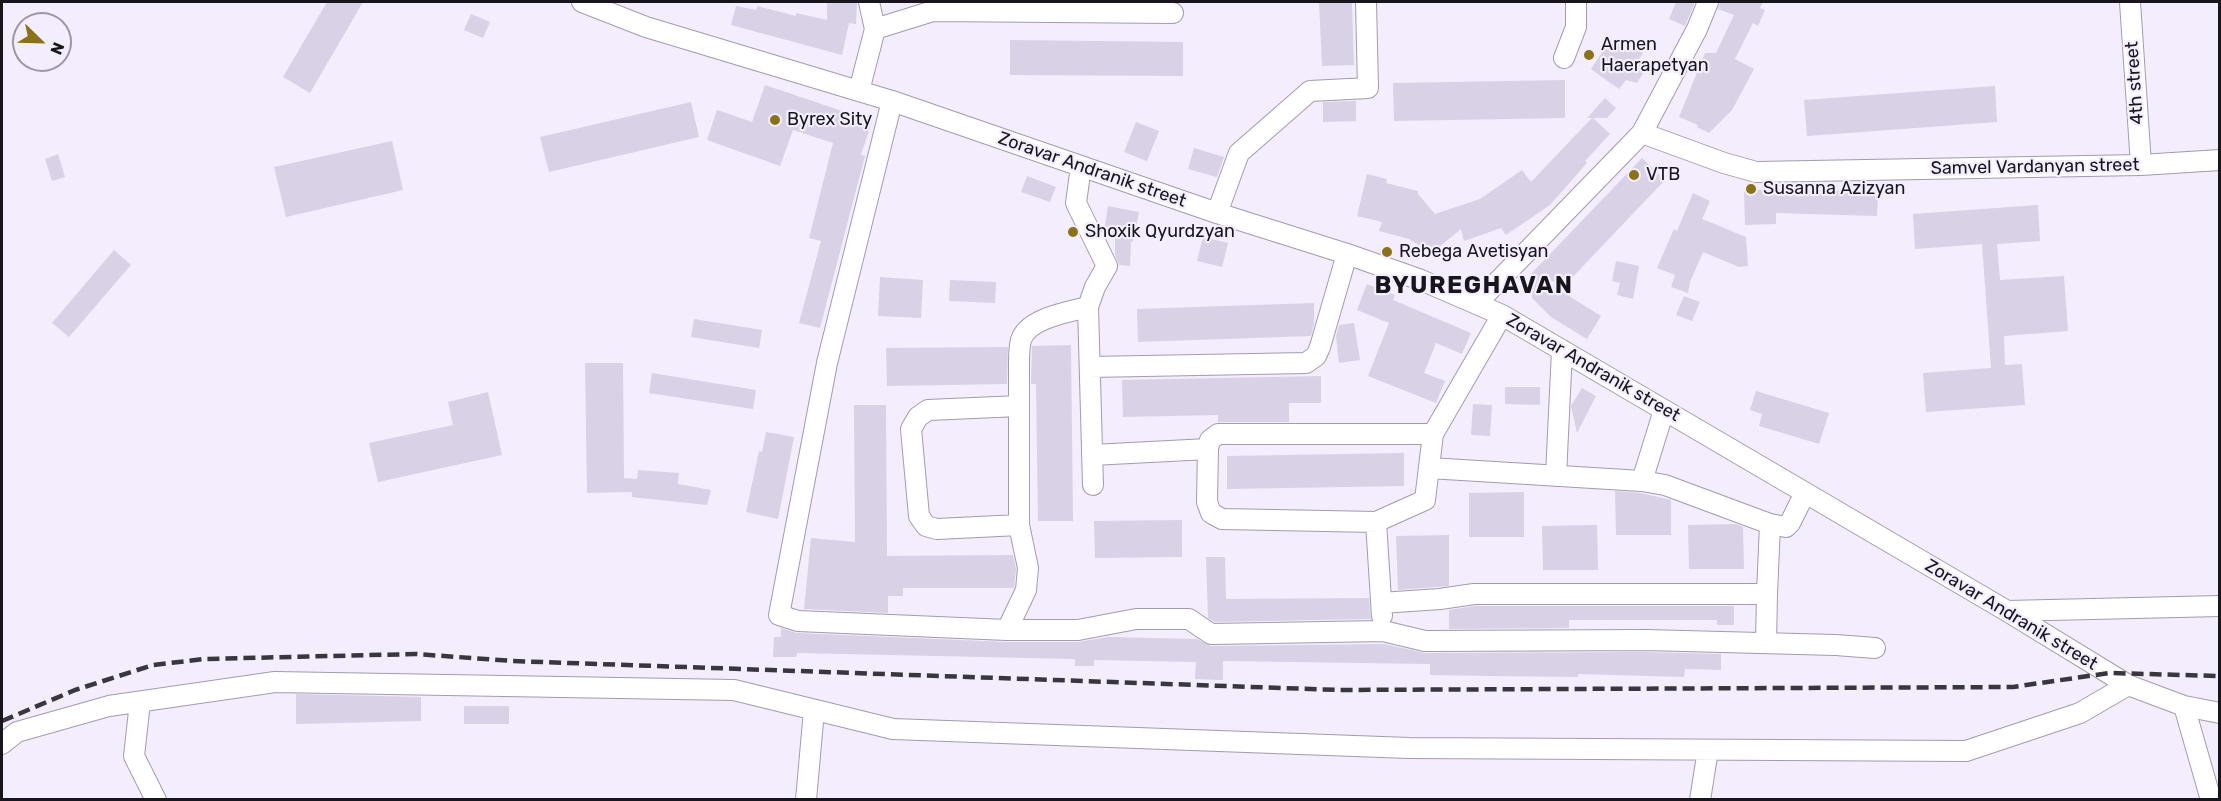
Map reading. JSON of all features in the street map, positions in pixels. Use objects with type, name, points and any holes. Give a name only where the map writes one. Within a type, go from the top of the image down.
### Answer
[{"type":"street","name":"Zoravar Andranik street","points":[[582,2],[646,27],[892,101],[1217,213],[1347,254],[1477,303],[1502,315],[2007,611],[2128,685],[2184,706],[2220,713]]},
{"type":"street","points":[[859,91],[876,29],[869,2]]},
{"type":"street","points":[[1217,213],[1239,153],[1310,91],[1368,88],[1366,2]]},
{"type":"street","points":[[1564,58],[1576,27],[1576,2]]},
{"type":"street","points":[[1477,303],[1642,133],[1697,29],[1708,2]]},
{"type":"street","name":"4th street","points":[[2130,2],[2141,165]]},
{"type":"street","points":[[876,29],[933,11],[1173,13]]},
{"type":"street","points":[[892,101],[827,363],[779,615],[798,621],[1007,630],[1078,630],[1137,619],[1189,619],[1211,634],[1383,631],[1425,641],[1647,640],[1875,648]]},
{"type":"street","name":"Samvel Vardanyan street","points":[[1642,133],[1724,163],[1756,172],[2141,165],[2220,160]]},
{"type":"street","points":[[1080,166],[1076,203],[1107,266],[1095,287],[1088,306],[1093,485]]},
{"type":"street","points":[[1090,367],[1306,363],[1316,356],[1320,347],[1347,254]]},
{"type":"street","points":[[1007,630],[1026,590],[1028,568],[1019,525],[1021,339],[1035,323],[1088,306]]},
{"type":"street","points":[[1433,434],[1218,434],[1210,440],[1208,449],[1207,502],[1211,513],[1222,519],[1377,522],[1425,500],[1433,434],[1502,315]]},
{"type":"street","points":[[1556,476],[1562,350]]},
{"type":"street","points":[[1019,406],[928,410],[918,417],[911,429],[919,516],[926,526],[937,529],[1019,525]]},
{"type":"street","points":[[1642,481],[1664,410]]},
{"type":"street","points":[[1092,455],[1208,449]]},
{"type":"street","points":[[1429,468],[1642,481],[1665,485],[1770,524],[1788,526],[1805,493]]},
{"type":"street","points":[[1377,522],[1383,631]]},
{"type":"street","points":[[1766,643],[1770,524]]},
{"type":"street","points":[[1381,603],[1474,594],[1767,594]]},
{"type":"street","points":[[2007,611],[2220,606]]},
{"type":"street","points":[[2,744],[17,732],[110,706],[275,682],[734,690],[893,729],[1409,748],[1966,751],[2080,713],[2128,685]]},
{"type":"street","points":[[140,702],[134,756],[148,794]]},
{"type":"street","points":[[2184,706],[2211,800]]},
{"type":"street","points":[[806,800],[814,710]]},
{"type":"street","points":[[1700,800],[1708,750]]},
{"type":"building","points":[[327,2],[363,2],[310,93],[283,77]]},
{"type":"building","points":[[827,2],[857,2],[856,24],[849,23],[842,55],[731,25],[736,6],[756,10],[757,6],[796,16],[796,13],[827,20]]},
{"type":"building","points":[[1319,2],[1352,2],[1354,65],[1322,66]]},
{"type":"building","points":[[1676,2],[1695,2],[1685,26],[1669,19]]},
{"type":"building","points":[[1720,2],[1763,2],[1760,8],[1765,10],[1758,26],[1753,23],[1735,59],[1754,69],[1732,110],[1709,133],[1697,127],[1698,125],[1679,117],[1705,53],[1716,53],[1734,15],[1718,9]]},
{"type":"building","points":[[471,14],[490,22],[483,38],[464,30]]},
{"type":"building","points":[[1611,39],[1625,48],[1628,43],[1643,53],[1638,61],[1644,72],[1637,83],[1626,80],[1619,89],[1591,69]]},
{"type":"building","points":[[1010,40],[1183,42],[1183,76],[1010,75]]},
{"type":"building","points":[[1565,80],[1565,118],[1394,121],[1393,83]]},
{"type":"building","points":[[765,85],[872,121],[861,155],[865,156],[820,328],[799,323],[821,241],[809,238],[833,143],[793,130],[780,166],[707,140],[717,110],[752,122]]},
{"type":"building","points":[[1995,86],[1997,122],[1807,136],[1804,100]]},
{"type":"building","points":[[1605,98],[1616,108],[1607,118],[1593,118],[1610,134],[1550,205],[1506,235],[1501,228],[1464,241],[1461,229],[1438,248],[1435,255],[1409,239],[1379,231],[1382,222],[1357,216],[1367,174],[1387,179],[1386,183],[1418,191],[1435,214],[1480,199],[1522,170],[1531,182],[1592,118],[1587,118]]},
{"type":"building","points":[[1356,101],[1356,121],[1323,122],[1323,102]]},
{"type":"building","points":[[691,102],[699,137],[549,172],[540,137]]},
{"type":"building","points":[[1136,122],[1159,131],[1147,161],[1124,152]]},
{"type":"building","points":[[392,141],[403,190],[286,217],[274,167]]},
{"type":"building","points":[[1194,148],[1224,157],[1217,177],[1188,169]]},
{"type":"building","points":[[58,154],[65,177],[52,181],[45,159]]},
{"type":"building","points":[[1642,158],[1665,180],[1566,284],[1542,279],[1601,316],[1587,339],[1551,317],[1532,298],[1532,277],[1529,276]]},
{"type":"building","points":[[1027,176],[1056,187],[1050,202],[1021,192]]},
{"type":"building","points":[[1744,190],[1878,192],[1877,216],[1776,213],[1776,224],[1745,225]]},
{"type":"building","points":[[1693,193],[1710,201],[1702,219],[1746,237],[1748,266],[1739,267],[1703,252],[1690,282],[1688,293],[1671,287],[1675,275],[1657,268],[1674,229],[1677,231]]},
{"type":"building","points":[[2038,205],[2040,241],[1997,244],[2000,280],[2064,276],[2068,331],[2004,336],[2005,365],[2022,364],[2025,405],[1926,412],[1923,373],[1991,368],[1982,244],[1915,249],[1913,214]]},
{"type":"building","points":[[1108,206],[1139,212],[1133,242],[1131,241],[1130,266],[1119,265],[1115,255],[1115,238],[1106,236],[1104,232]]},
{"type":"building","points":[[1203,237],[1228,243],[1222,267],[1197,261]]},
{"type":"building","points":[[114,250],[131,265],[69,337],[52,323]]},
{"type":"building","points":[[1616,261],[1639,266],[1633,299],[1617,295],[1620,283],[1612,281]]},
{"type":"building","points":[[880,277],[923,280],[921,318],[878,316]]},
{"type":"building","points":[[950,280],[996,282],[995,303],[949,301]]},
{"type":"building","points":[[1367,284],[1395,295],[1393,300],[1471,333],[1462,354],[1436,343],[1424,373],[1445,381],[1436,403],[1368,376],[1389,323],[1357,310]]},
{"type":"building","points":[[1684,296],[1700,302],[1692,321],[1676,315]]},
{"type":"building","points":[[1314,303],[1314,324],[1311,336],[1138,342],[1137,309]]},
{"type":"building","points":[[694,319],[762,330],[759,348],[691,337]]},
{"type":"building","points":[[1354,323],[1360,360],[1339,363],[1336,336],[1339,325]]},
{"type":"building","points":[[1071,345],[1073,521],[1038,521],[1036,384],[1031,384],[1032,346]]},
{"type":"building","points":[[1008,347],[1007,384],[887,386],[886,348]]},
{"type":"building","points":[[585,363],[623,363],[624,478],[637,479],[638,470],[679,473],[678,484],[711,490],[707,505],[632,497],[632,492],[587,493]]},
{"type":"building","points":[[652,373],[756,390],[753,409],[649,393]]},
{"type":"building","points":[[1321,376],[1321,403],[1289,403],[1289,422],[1218,422],[1218,415],[1123,417],[1122,380]]},
{"type":"building","points":[[1505,387],[1540,387],[1540,405],[1505,404]]},
{"type":"building","points":[[1582,388],[1596,396],[1577,433],[1571,406]]},
{"type":"building","points":[[1756,391],[1829,413],[1819,444],[1759,426],[1762,414],[1750,410]]},
{"type":"building","points":[[488,392],[502,455],[378,482],[369,443],[453,425],[448,402]]},
{"type":"building","points":[[1473,404],[1492,405],[1490,436],[1471,435]]},
{"type":"building","points":[[854,405],[886,405],[887,556],[1013,555],[1016,569],[1014,588],[903,588],[903,596],[888,596],[888,613],[804,609],[811,538],[855,542]]},
{"type":"building","points":[[766,432],[794,437],[778,519],[746,512],[759,451],[762,452]]},
{"type":"building","points":[[1404,453],[1404,486],[1227,489],[1227,456]]},
{"type":"building","points":[[1615,491],[1641,493],[1671,500],[1671,535],[1616,535]]},
{"type":"building","points":[[1524,492],[1524,537],[1469,537],[1469,493]]},
{"type":"building","points":[[1182,520],[1182,557],[1095,558],[1094,521]]},
{"type":"building","points":[[1736,524],[1743,527],[1744,569],[1689,569],[1688,525]]},
{"type":"building","points":[[1597,525],[1598,570],[1543,570],[1542,526]]},
{"type":"building","points":[[1449,535],[1449,586],[1398,590],[1396,536]]},
{"type":"building","points":[[1206,557],[1225,557],[1226,599],[1369,598],[1371,619],[1215,622],[1208,618]]},
{"type":"building","points":[[1475,606],[1734,606],[1734,625],[1717,625],[1717,620],[1569,620],[1569,628],[1449,629],[1449,610]]},
{"type":"building","points":[[781,628],[797,633],[1007,642],[1078,642],[1108,637],[1197,639],[1211,646],[1384,644],[1425,653],[1721,654],[1721,670],[1685,669],[1684,677],[1578,674],[1578,677],[1430,675],[1430,664],[1223,661],[1223,680],[1195,679],[1196,662],[1094,660],[1094,666],[1075,666],[1075,659],[797,653],[796,657],[773,657],[774,637],[781,637]]},
{"type":"building","points":[[296,694],[421,697],[421,721],[296,724]]},
{"type":"building","points":[[464,706],[509,706],[509,724],[464,724]]},
{"type":"railway","points":[[2,721],[75,690],[153,665],[204,659],[416,654],[513,661],[1339,690],[2013,687],[2109,673],[2220,676]]},
{"type":"place","name":"Armen Haerapetyan","points":[[1589,55]]},
{"type":"place","name":"Byrex Sity","points":[[775,120]]},
{"type":"place","name":"VTB","points":[[1634,175]]},
{"type":"place","name":"Susanna Azizyan","points":[[1751,189]]},
{"type":"place","name":"Shoxik Qyurdzyan","points":[[1073,232]]},
{"type":"place","name":"Rebega Avetisyan","points":[[1387,252]]},
{"type":"district","name":"BYUREGHAVAN","points":[[1474,286]]}]
